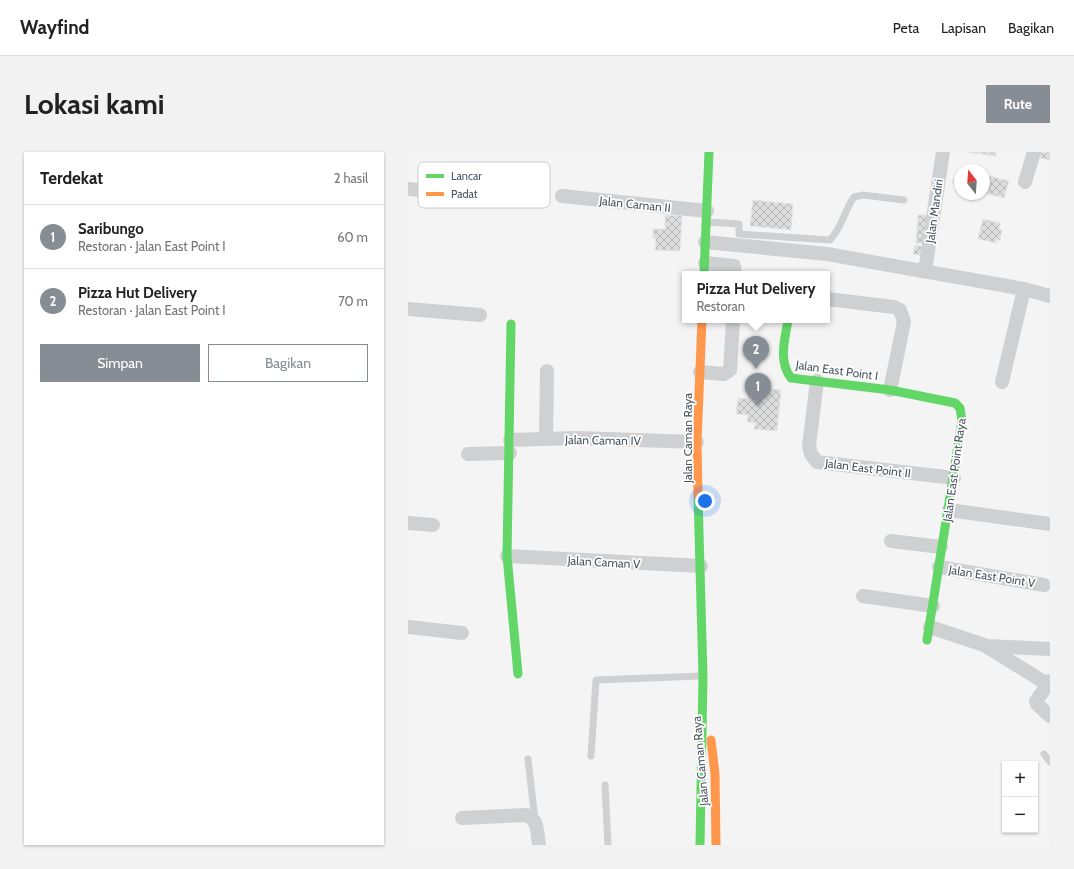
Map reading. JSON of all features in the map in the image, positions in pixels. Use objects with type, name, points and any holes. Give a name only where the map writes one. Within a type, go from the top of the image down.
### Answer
[{"type":"main road","points":[[705,269],[709,152]]},
{"type":"main road","name":"Jalan Caman Raya","points":[[700,845],[700,776],[703,676],[697,442],[702,323]]},
{"type":"main road","name":"Jalan East Point I","points":[[788,323],[784,362],[786,374],[791,378],[890,390]]},
{"type":"main road","points":[[511,324],[507,556],[518,674]]},
{"type":"main road","name":"Jalan East Point Raya","points":[[890,390],[955,403],[960,408],[962,421],[954,478],[941,547],[928,634]]},
{"type":"main road","name":"Jalan Caman Raya","points":[[703,676],[715,774],[716,845]]},
{"type":"main road","points":[[700,776],[709,769],[715,774]]},
{"type":"street","name":"Jalan Mandiri","points":[[926,271],[942,152]]},
{"type":"street","points":[[1025,182],[1034,152]]},
{"type":"street","points":[[408,190],[418,191]]},
{"type":"street","name":"Jalan Caman II","points":[[562,196],[706,216]]},
{"type":"street","points":[[705,242],[827,254],[1024,289],[1050,296]]},
{"type":"street","points":[[705,269],[734,266],[736,268],[736,271]]},
{"type":"street","points":[[1002,382],[1024,289]]},
{"type":"street","points":[[830,299],[894,307],[900,310],[904,322],[890,390]]},
{"type":"street","points":[[408,309],[480,315]]},
{"type":"street","points":[[700,372],[724,374],[730,370],[733,323]]},
{"type":"street","points":[[546,439],[547,371]]},
{"type":"street","name":"Jalan East Point II","points":[[817,381],[809,446],[811,454],[817,462],[954,478]]},
{"type":"street","name":"Jalan Caman IV","points":[[468,454],[546,439],[697,442]]},
{"type":"street","points":[[949,510],[1050,524]]},
{"type":"street","points":[[408,523],[433,525]]},
{"type":"street","points":[[891,541],[941,547]]},
{"type":"street","name":"Jalan Caman V","points":[[507,556],[701,566]]},
{"type":"street","name":"Jalan East Point V","points":[[939,567],[1044,585]]},
{"type":"street","points":[[863,596],[933,606]]},
{"type":"street","points":[[408,627],[462,633]]},
{"type":"street","points":[[928,634],[984,646],[1050,649]]},
{"type":"street","points":[[984,646],[1049,683],[1036,701],[1037,704],[1050,716]]},
{"type":"street","points":[[462,818],[526,815],[532,817],[536,822],[539,845]]},
{"type":"lane","points":[[706,216],[739,224],[738,234],[830,240],[838,230],[848,205],[854,197],[864,195],[904,200]]},
{"type":"lane","points":[[591,756],[596,680],[703,676]]},
{"type":"lane","points":[[1044,754],[1050,762]]},
{"type":"lane","points":[[528,759],[536,822]]},
{"type":"lane","points":[[605,785],[608,845]]},
{"type":"building","points":[[967,152],[996,152],[996,156]]},
{"type":"building","points":[[1041,152],[1050,152],[1050,160],[1040,158]]},
{"type":"building","points":[[990,176],[1009,181],[1004,198],[990,194]]},
{"type":"building","points":[[753,200],[793,204],[791,230],[750,226]]},
{"type":"building","points":[[665,215],[682,216],[680,251],[655,250],[656,239],[653,238],[653,229],[665,229]]},
{"type":"building","points":[[918,215],[930,215],[928,244],[916,243]]},
{"type":"building","points":[[983,219],[1000,223],[999,230],[1002,230],[1000,240],[996,240],[996,243],[978,239]]},
{"type":"building","points":[[915,245],[926,247],[924,256],[913,254]]},
{"type":"building","points":[[749,388],[781,390],[777,431],[754,429],[755,423],[747,422],[748,415],[736,414],[738,398],[748,399]]},
{"type":"traffic: fast","points":[[704,271],[709,152]]},
{"type":"traffic: fast","points":[[787,323],[784,342],[784,357],[787,371],[791,378],[890,390],[955,403],[960,408],[962,421],[927,640]]},
{"type":"traffic: fast","points":[[511,324],[507,556],[518,674]]},
{"type":"traffic: fast","points":[[698,496],[703,676],[700,845]]},
{"type":"traffic: slow","points":[[698,496],[697,442],[702,323]]},
{"type":"traffic: slow","points":[[711,740],[715,774],[716,845]]},
{"type":"place","name":"Pizza Hut Delivery","points":[[756,369]]},
{"type":"place","name":"Saribungo","points":[[758,406]]}]
